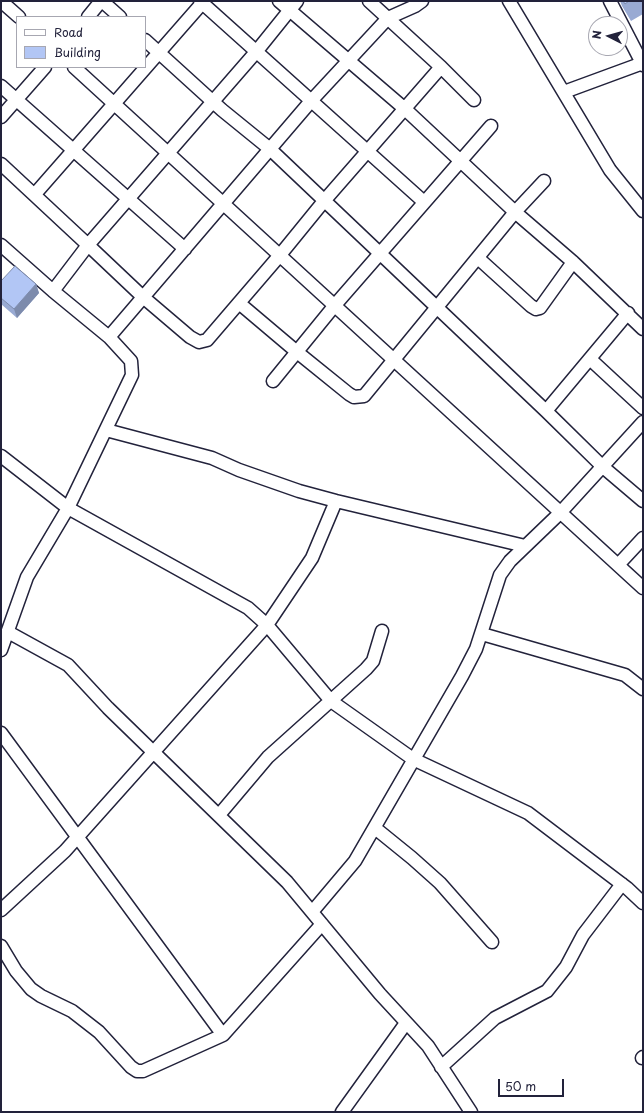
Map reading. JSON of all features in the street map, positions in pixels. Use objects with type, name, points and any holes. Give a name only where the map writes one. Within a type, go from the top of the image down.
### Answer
[{"type":"street","points":[[89,16],[102,1],[119,16]]},
{"type":"street","points":[[279,1],[405,109],[515,212],[573,262],[643,329]]},
{"type":"street","points":[[53,292],[88,245],[256,52],[297,1]]},
{"type":"street","points":[[369,1],[441,67],[474,100]]},
{"type":"street","points":[[109,337],[311,101],[388,18],[415,6],[422,1]]},
{"type":"street","points":[[510,1],[610,170],[643,211]]},
{"type":"street","points":[[564,92],[643,64],[610,1]]},
{"type":"street","points":[[146,67],[202,2],[424,202]]},
{"type":"street","points":[[3,3],[18,16]]},
{"type":"street","points":[[146,41],[213,101],[270,149],[603,467],[643,501]]},
{"type":"street","points":[[1,164],[35,194],[143,297],[190,337],[199,342],[207,340],[324,201],[441,67]]},
{"type":"street","points":[[1,118],[44,68]]},
{"type":"street","points":[[75,68],[643,588]]},
{"type":"street","points":[[35,194],[145,68]]},
{"type":"street","points":[[1,86],[185,250]]},
{"type":"street","points":[[273,381],[335,305],[490,126]]},
{"type":"street","points":[[239,303],[296,352],[349,394],[354,397],[364,396],[515,212],[544,181]]},
{"type":"street","points":[[1,245],[53,292],[109,337],[131,361],[132,375],[68,508],[27,577],[1,650]]},
{"type":"street","points":[[478,258],[536,309],[540,308],[573,262]]},
{"type":"street","points":[[546,411],[628,314]]},
{"type":"street","points":[[590,359],[643,408]]},
{"type":"street","points":[[312,912],[355,861],[462,676],[482,634],[500,575],[510,561],[560,513],[643,422]]},
{"type":"street","points":[[106,430],[212,458],[239,470],[299,491],[525,546]]},
{"type":"street","points":[[1,456],[68,508],[248,608],[267,625],[331,700],[413,760],[528,813],[622,884],[643,902]]},
{"type":"street","points":[[1,910],[66,851],[267,625],[312,558],[336,501]]},
{"type":"street","points":[[618,565],[643,538]]},
{"type":"street","points":[[219,816],[268,757],[366,669],[373,661],[382,631]]},
{"type":"street","points":[[8,632],[68,664],[108,708],[155,752],[287,882],[380,994],[428,1046],[465,1109]]},
{"type":"street","points":[[482,634],[625,675],[643,689]]},
{"type":"street","points":[[1,733],[223,1035]]},
{"type":"street","points":[[375,828],[440,883],[492,942]]},
{"type":"street","points":[[441,1067],[496,1018],[547,991],[566,967],[583,935],[622,884]]},
{"type":"street","points":[[1,946],[16,971],[32,989],[41,996],[72,1011],[98,1032],[131,1067],[137,1071],[143,1071],[223,1035],[322,924]]},
{"type":"street","points":[[342,1112],[406,1023]]},
{"type":"building","points":[[15,266],[36,284],[14,309],[1,298],[1,281]]}]
